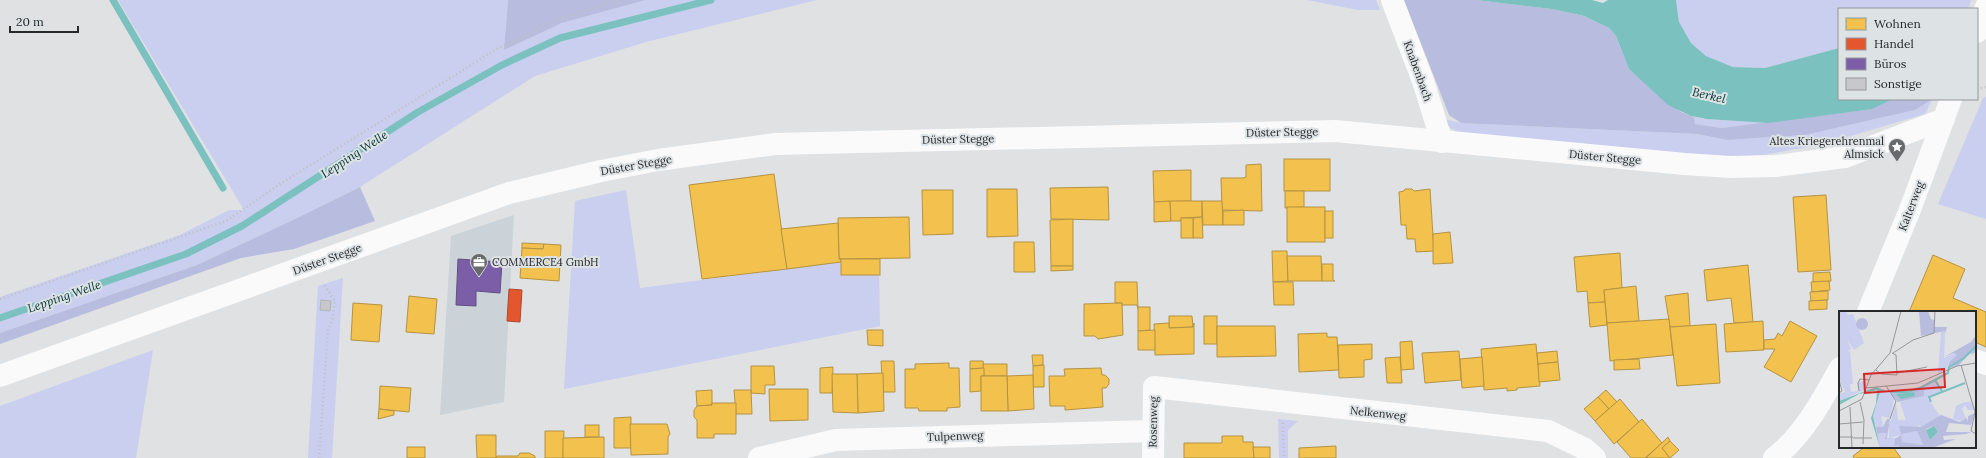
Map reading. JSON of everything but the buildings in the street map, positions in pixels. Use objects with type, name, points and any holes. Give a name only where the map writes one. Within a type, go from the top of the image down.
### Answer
[{"type":"street","name":"Knabenbach","points":[[1392,0],[1423,81],[1442,142]]},
{"type":"street","points":[[1978,29],[1986,7]]},
{"type":"street","name":"Düster Stegge","points":[[0,376],[509,193],[601,171],[658,160],[775,144],[1335,131],[1700,165],[1730,167],[1776,166],[1845,157],[1948,109]]},
{"type":"street","name":"Kalterweg","points":[[1869,311],[1948,109]]},
{"type":"street","points":[[1976,360],[1986,364]]},
{"type":"street","points":[[1774,458],[1783,452],[1807,422],[1839,370]]},
{"type":"street","name":"Nelkenweg","points":[[1154,387],[1548,431],[1585,449],[1595,458]]},
{"type":"street","name":"Rosenweg","points":[[1153,458],[1152,431],[1154,387]]},
{"type":"street","name":"Tulpenweg","points":[[759,458],[836,440],[1152,431]]},
{"type":"path","points":[[0,300],[226,222],[277,186],[500,47],[517,41],[543,25],[618,0]]},
{"type":"path","points":[[312,264],[335,301],[332,321],[328,329],[319,458]]},
{"type":"path","points":[[1283,402],[1284,458]]},
{"type":"shaded area","points":[[118,0],[508,0],[504,50],[562,23],[646,0],[817,0],[646,42],[535,76],[360,187],[295,219],[197,265],[0,333],[0,297],[180,235],[229,210],[244,210]]},
{"type":"shaded area","points":[[508,0],[646,0],[562,23],[504,50]]},
{"type":"shaded area","points":[[1307,0],[1376,0],[1380,10],[1358,10]]},
{"type":"shaded area","points":[[1404,0],[1476,0],[1552,9],[1584,16],[1609,28],[1616,36],[1629,69],[1681,112],[1694,117],[1695,124],[1722,128],[1871,109],[1891,100],[1931,100],[1915,110],[1805,135],[1727,140],[1697,134],[1461,123],[1449,115]]},
{"type":"shaded area","points":[[1676,0],[1971,0],[1968,8],[1838,8],[1838,48],[1765,68],[1733,67],[1706,56],[1691,43],[1679,22]]},
{"type":"shaded area","points":[[1986,97],[1986,219],[1938,204],[1983,98]]},
{"type":"shaded area","points":[[1932,100],[1925,114],[1820,145],[1763,155],[1716,158],[1461,134],[1449,127],[1443,119],[1461,123],[1697,134],[1727,140],[1805,135],[1915,110]]},
{"type":"shaded area","points":[[1694,117],[1768,123],[1722,128],[1695,124]]},
{"type":"shaded area","points":[[360,187],[375,221],[294,249],[241,258],[0,344],[0,333],[197,265]]},
{"type":"shaded area","points":[[626,190],[640,288],[841,262],[841,275],[879,275],[880,326],[564,389],[575,201]]},
{"type":"shaded area","points":[[514,215],[504,402],[440,415],[451,236]]},
{"type":"shaded area","points":[[343,278],[332,458],[308,458],[318,286]]},
{"type":"shaded area","points":[[153,350],[136,458],[0,458],[0,406]]},
{"type":"shaded area","points":[[1278,419],[1298,421],[1288,430],[1288,458],[1279,458]]},
{"type":"water","name":"Berkel","points":[[1476,0],[1592,0],[1603,3],[1608,0],[1676,0],[1679,22],[1691,43],[1706,56],[1733,67],[1765,68],[1838,48],[1838,100],[1891,100],[1872,109],[1768,123],[1707,119],[1691,116],[1668,105],[1629,69],[1616,36],[1609,28],[1584,16],[1552,9]]},
{"type":"pier","points":[[1986,5],[1986,62],[1982,73],[1978,72],[1978,9]]},
{"type":"waterway","points":[[113,0],[223,188]]},
{"type":"waterway","name":"Lepping Welle","points":[[0,318],[186,254],[242,226],[418,112],[502,65],[560,38],[711,0]]},
{"type":"place","name":"Altes Kriegerehrenmal Almsick","points":[[1897,162]]},
{"type":"place","name":"COMMERCE4 GmbH","points":[[479,277]]}]
